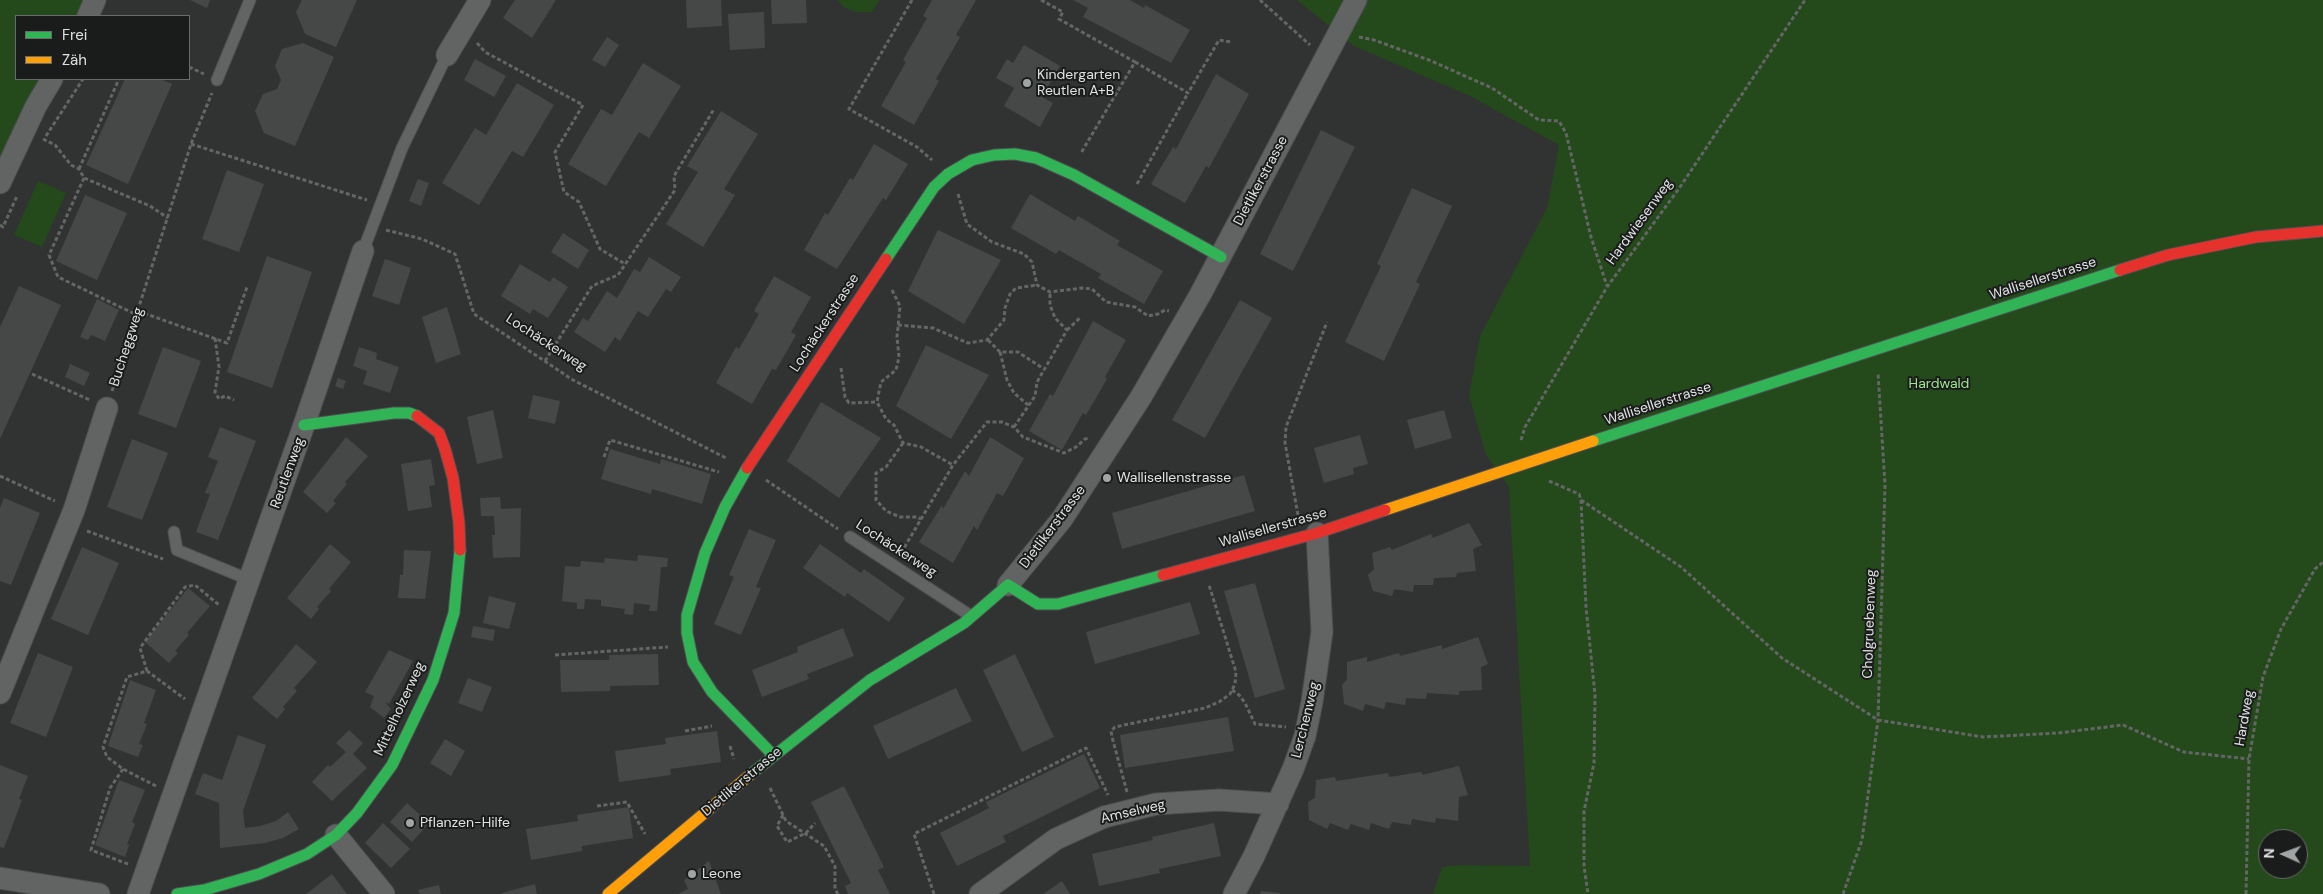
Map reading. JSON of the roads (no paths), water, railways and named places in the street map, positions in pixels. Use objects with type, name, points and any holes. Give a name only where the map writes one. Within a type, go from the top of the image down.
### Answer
[{"type":"street","points":[[88,15],[95,0]]},
{"type":"street","points":[[447,55],[480,0]]},
{"type":"street","name":"Dietlikerstrasse","points":[[608,894],[773,755],[870,680],[964,623],[1008,585],[1062,519],[1095,471],[1141,397],[1221,257],[1356,0]]},
{"type":"street","points":[[0,183],[36,106],[51,80]]},
{"type":"street","name":"Lochäckerstrasse","points":[[773,755],[712,692],[693,662],[687,633],[687,615],[692,597],[709,544],[725,507],[746,469],[934,187],[948,174],[972,160],[1001,154],[1015,154],[1036,158],[1074,175],[1221,257]]},
{"type":"street","name":"Wallisellerstrasse","points":[[1008,585],[1038,604],[1058,604],[1317,533],[1512,467],[2168,255],[2256,236],[2323,231]]},
{"type":"street","name":"Reutlenweg","points":[[138,894],[250,580],[363,251]]},
{"type":"street","points":[[0,693],[70,517],[107,408]]},
{"type":"street","name":"Mittelholzerweg","points":[[177,894],[204,890],[259,874],[306,854],[336,835],[357,813],[392,765],[433,680],[454,613],[460,563],[460,523],[453,478],[446,449],[439,433],[422,417],[409,413],[394,413],[304,425]]},
{"type":"street","name":"Lerchenweg","points":[[1234,894],[1278,804],[1305,736],[1317,674],[1322,632],[1317,533]]},
{"type":"street","name":"Amselweg","points":[[980,894],[1056,840],[1104,817],[1156,804],[1219,800],[1278,804]]},
{"type":"street","points":[[336,835],[384,894]]},
{"type":"street","points":[[0,878],[99,894]]},
{"type":"lane","points":[[217,80],[250,0]]},
{"type":"lane","name":"Reutlenweg","points":[[363,251],[402,148],[447,55]]},
{"type":"lane","points":[[174,532],[176,550],[250,580]]},
{"type":"lane","name":"Lochäckerweg","points":[[850,537],[971,616]]},
{"type":"place","name":"Kindergarten Reutlen A+B","points":[[1027,83]]},
{"type":"place","name":"Wallisellenstrasse","points":[[1107,478]]},
{"type":"place","name":"Pflanzen-Hilfe","points":[[410,823]]},
{"type":"place","name":"Leone","points":[[692,874]]},
{"type":"park label","name":"Hardwald","points":[[1939,384]]}]
